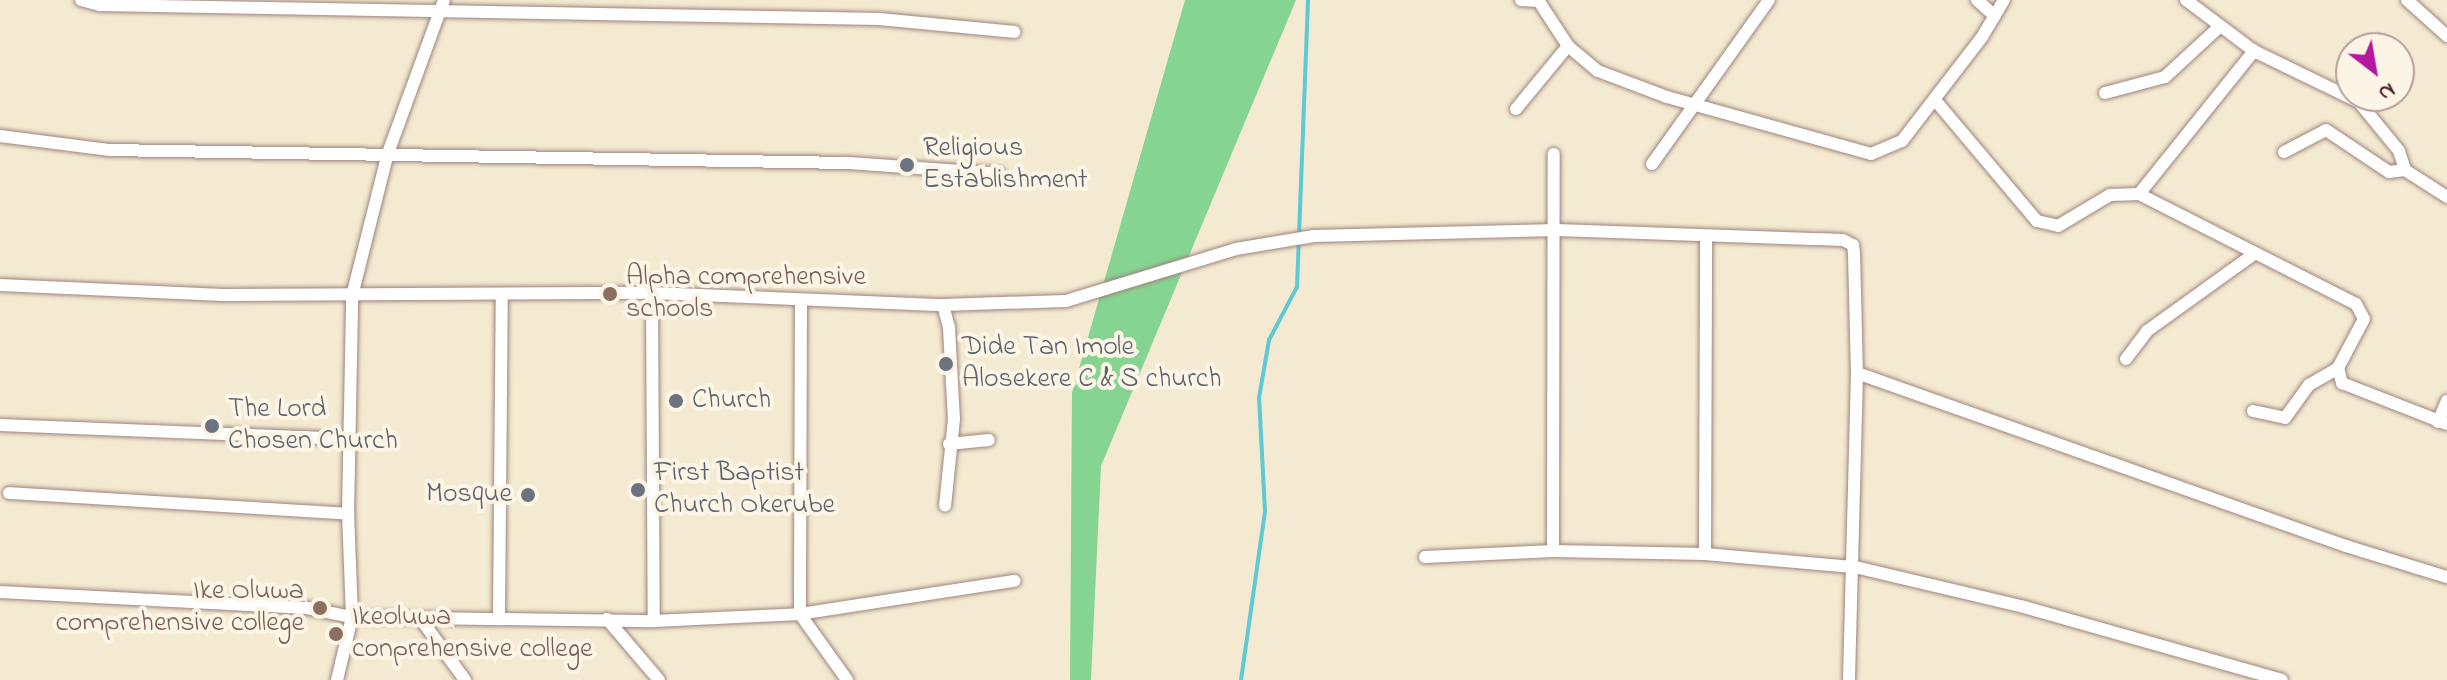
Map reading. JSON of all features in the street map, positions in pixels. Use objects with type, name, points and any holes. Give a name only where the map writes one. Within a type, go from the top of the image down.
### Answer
[{"type":"street","points":[[81,0],[100,5],[442,6],[880,19],[1014,32]]},
{"type":"street","points":[[1521,0],[1538,0],[1568,46],[1598,71],[1698,105],[1871,154],[1902,141],[1935,100],[2004,0]]},
{"type":"street","points":[[1652,164],[1698,105],[1769,0]]},
{"type":"street","points":[[1977,0],[1995,16]]},
{"type":"street","points":[[2186,0],[2254,51],[2359,102],[2399,151],[2405,170],[2447,197]]},
{"type":"street","points":[[2407,0],[2421,5],[2447,36]]},
{"type":"street","points":[[337,680],[352,617],[348,514],[352,296],[388,153],[442,6]]},
{"type":"street","points":[[2105,93],[2165,77],[2220,26]]},
{"type":"street","points":[[1516,109],[1568,46]]},
{"type":"street","points":[[2139,194],[2254,51]]},
{"type":"street","points":[[1935,100],[2046,226],[2069,222],[2110,195],[2139,194],[2361,311],[2363,325],[2338,368],[2309,385],[2285,418],[2253,411]]},
{"type":"street","points":[[2284,152],[2326,130],[2389,172],[2405,170]]},
{"type":"street","points":[[0,136],[110,150],[848,163],[1000,174]]},
{"type":"street","points":[[1553,551],[1557,230],[1554,154]]},
{"type":"street","points":[[0,285],[352,296],[652,293],[943,305],[1066,301],[1236,249],[1314,236],[1557,230],[1843,240],[1853,245],[1857,373],[1855,567],[1849,680]]},
{"type":"street","points":[[1705,554],[1706,236]]},
{"type":"street","points":[[2126,359],[2147,331],[2254,254]]},
{"type":"street","points":[[652,293],[654,621]]},
{"type":"street","points":[[499,615],[502,296]]},
{"type":"street","points":[[801,300],[800,614],[847,680]]},
{"type":"street","points":[[943,305],[949,328],[954,419],[949,444],[945,506]]},
{"type":"street","points":[[2338,368],[2338,377],[2351,388],[2442,423],[2447,401]]},
{"type":"street","points":[[1857,373],[2346,546],[2447,577]]},
{"type":"street","points":[[0,425],[350,439]]},
{"type":"street","points":[[949,444],[989,440]]},
{"type":"street","points":[[9,493],[348,514]]},
{"type":"street","points":[[1425,557],[1553,551],[1705,554],[1855,567],[2024,607],[2282,680]]},
{"type":"street","points":[[0,592],[307,608],[352,617],[499,615],[654,621],[800,614],[1014,581]]},
{"type":"street","points":[[420,618],[465,680]]},
{"type":"street","points":[[607,619],[659,680]]},
{"type":"green space","points":[[1185,0],[1296,0],[1101,466],[1091,680],[1070,680],[1072,393]]},
{"type":"waterway","points":[[1241,680],[1265,511],[1259,398],[1269,340],[1297,287],[1308,0]]},
{"type":"place","name":"Religious Establishment","points":[[907,165]]},
{"type":"place","name":"Alpha comprehensive schools","points":[[610,294]]},
{"type":"place","name":"Dide Tan Imole Alosekere C & S church","points":[[946,364]]},
{"type":"place","name":"Church","points":[[676,401]]},
{"type":"place","name":"The Lord Chosen Church","points":[[212,426]]},
{"type":"place","name":"First Baptist Church Okerube","points":[[638,490]]},
{"type":"place","name":"Mosque","points":[[528,495]]},
{"type":"place","name":"Ike Oluwa comprehensive college","points":[[320,608]]},
{"type":"place","name":"Ikeoluwa conprehensive college","points":[[336,634]]}]
